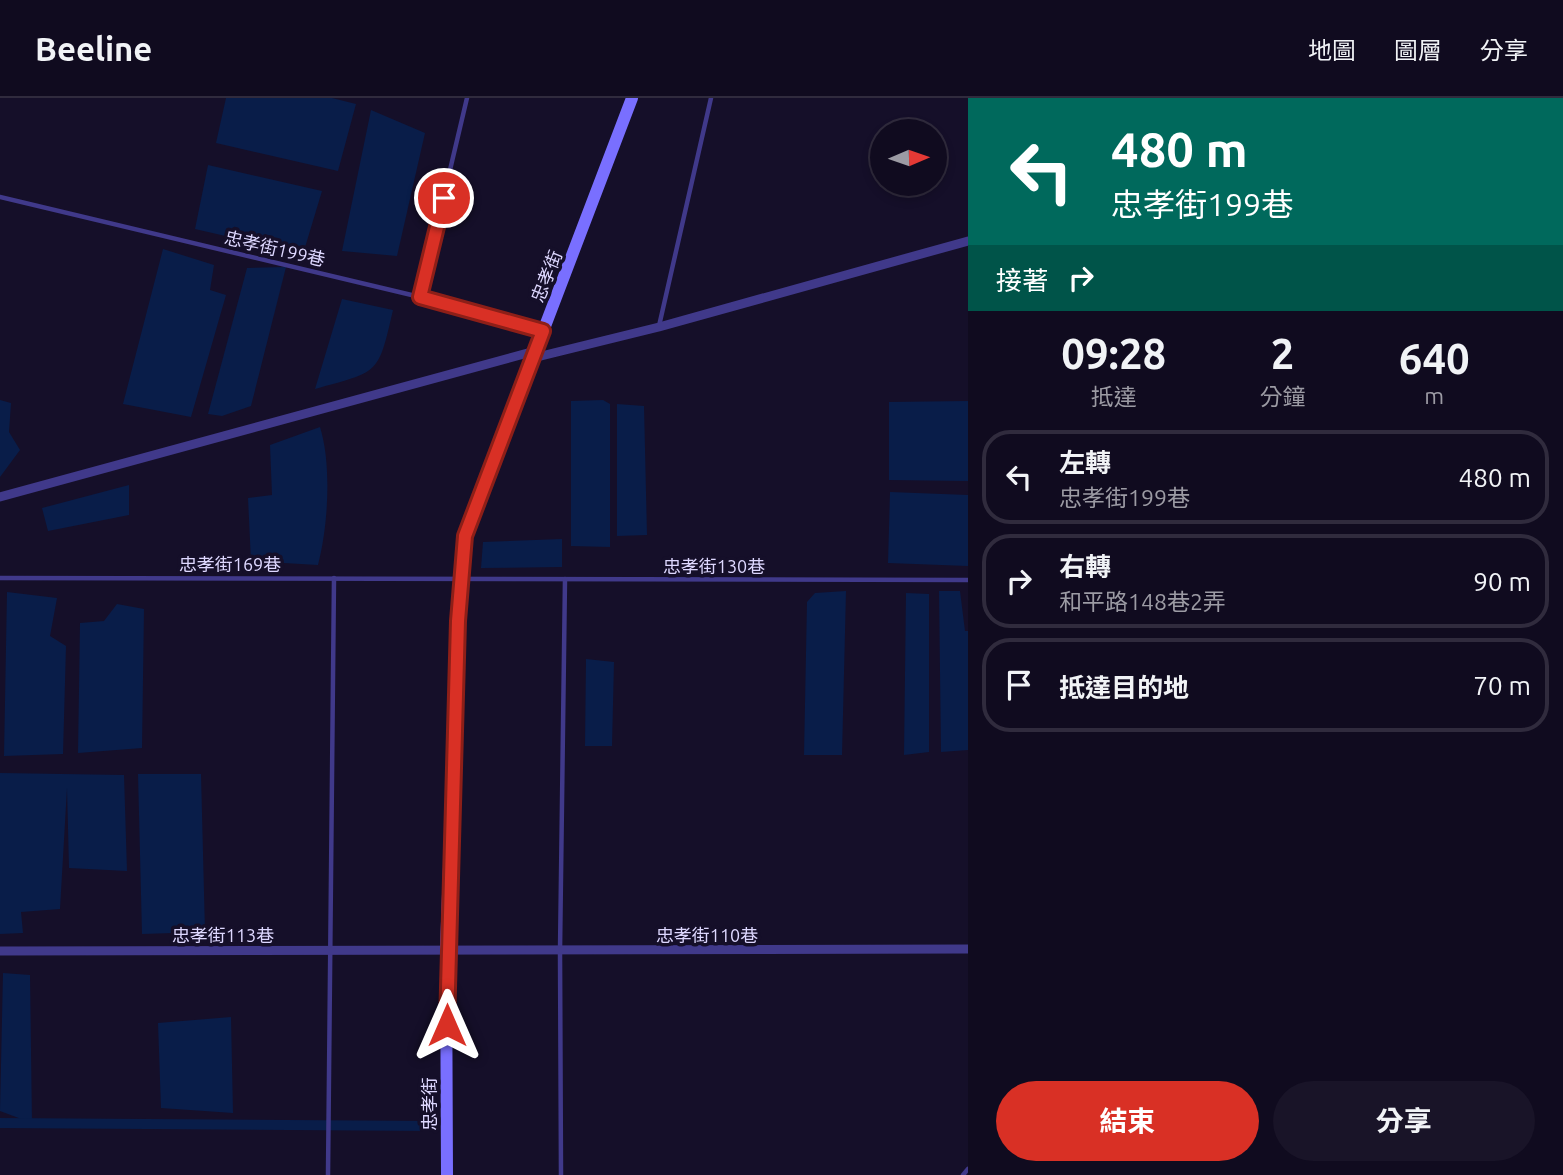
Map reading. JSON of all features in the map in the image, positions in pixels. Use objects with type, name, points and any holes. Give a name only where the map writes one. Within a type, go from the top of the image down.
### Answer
[{"type":"street","name":"忠孝街","points":[[447,1175],[446,950],[460,578],[469,524],[632,98]]},
{"type":"street","points":[[0,497],[534,354],[659,327],[968,241]]},
{"type":"street","name":"忠孝街110巷","points":[[446,950],[968,949]]},
{"type":"street","name":"忠孝街113巷","points":[[0,951],[446,950]]},
{"type":"lane","points":[[420,297],[467,98]]},
{"type":"lane","points":[[659,327],[711,98]]},
{"type":"lane","name":"忠孝街199巷","points":[[0,197],[420,297],[543,331]]},
{"type":"lane","name":"忠孝街169巷","points":[[0,578],[460,578]]},
{"type":"lane","points":[[328,1175],[334,578]]},
{"type":"lane","name":"忠孝街130巷","points":[[460,578],[968,580]]},
{"type":"lane","points":[[561,1175],[560,951],[565,579]]},
{"type":"lane","points":[[963,1175],[968,1169]]},
{"type":"water","points":[[226,98],[332,98],[356,104],[338,171],[216,143]]},
{"type":"water","points":[[371,110],[425,133],[397,256],[342,251]]},
{"type":"water","points":[[208,165],[322,191],[303,254],[195,229]]},
{"type":"water","points":[[163,249],[214,265],[210,290],[226,295],[191,417],[123,404]]},
{"type":"water","points":[[286,267],[251,406],[222,416],[208,414],[247,268]]},
{"type":"water","points":[[342,299],[393,310],[383,348],[379,359],[364,373],[315,389]]},
{"type":"water","points":[[0,400],[11,403],[9,432],[20,450],[0,477]]},
{"type":"water","points":[[603,400],[610,404],[610,547],[571,546],[571,401]]},
{"type":"water","points":[[968,401],[968,481],[889,480],[889,402]]},
{"type":"water","points":[[617,404],[644,406],[647,535],[617,536]]},
{"type":"water","points":[[320,427],[326,459],[327,496],[318,565],[251,561],[248,498],[272,495],[270,445]]},
{"type":"water","points":[[129,485],[129,515],[48,531],[42,508]]},
{"type":"water","points":[[890,492],[968,495],[968,566],[888,563]]},
{"type":"water","points":[[562,539],[562,567],[481,568],[483,542]]},
{"type":"water","points":[[846,591],[842,755],[804,755],[807,602],[815,593]]},
{"type":"water","points":[[939,591],[960,591],[965,631],[968,631],[968,750],[941,752]]},
{"type":"water","points":[[7,592],[57,598],[50,636],[66,646],[63,754],[4,756]]},
{"type":"water","points":[[906,593],[929,594],[929,752],[904,755]]},
{"type":"water","points":[[117,604],[144,609],[142,748],[78,753],[80,623],[104,621]]},
{"type":"water","points":[[586,659],[614,662],[612,746],[585,746]]},
{"type":"water","points":[[0,773],[124,775],[127,871],[69,868],[67,788],[60,909],[21,912],[23,933],[0,934]]},
{"type":"water","points":[[138,774],[201,774],[205,932],[142,934]]},
{"type":"water","points":[[3,973],[30,975],[32,1123],[0,1111]]},
{"type":"water","points":[[231,1017],[233,1113],[161,1108],[158,1023]]},
{"type":"waterway","points":[[0,1123],[429,1126]]},
{"type":"route","points":[[444,198],[420,297],[543,331],[465,536],[458,621],[455,785],[446,950],[447,1025]]}]
